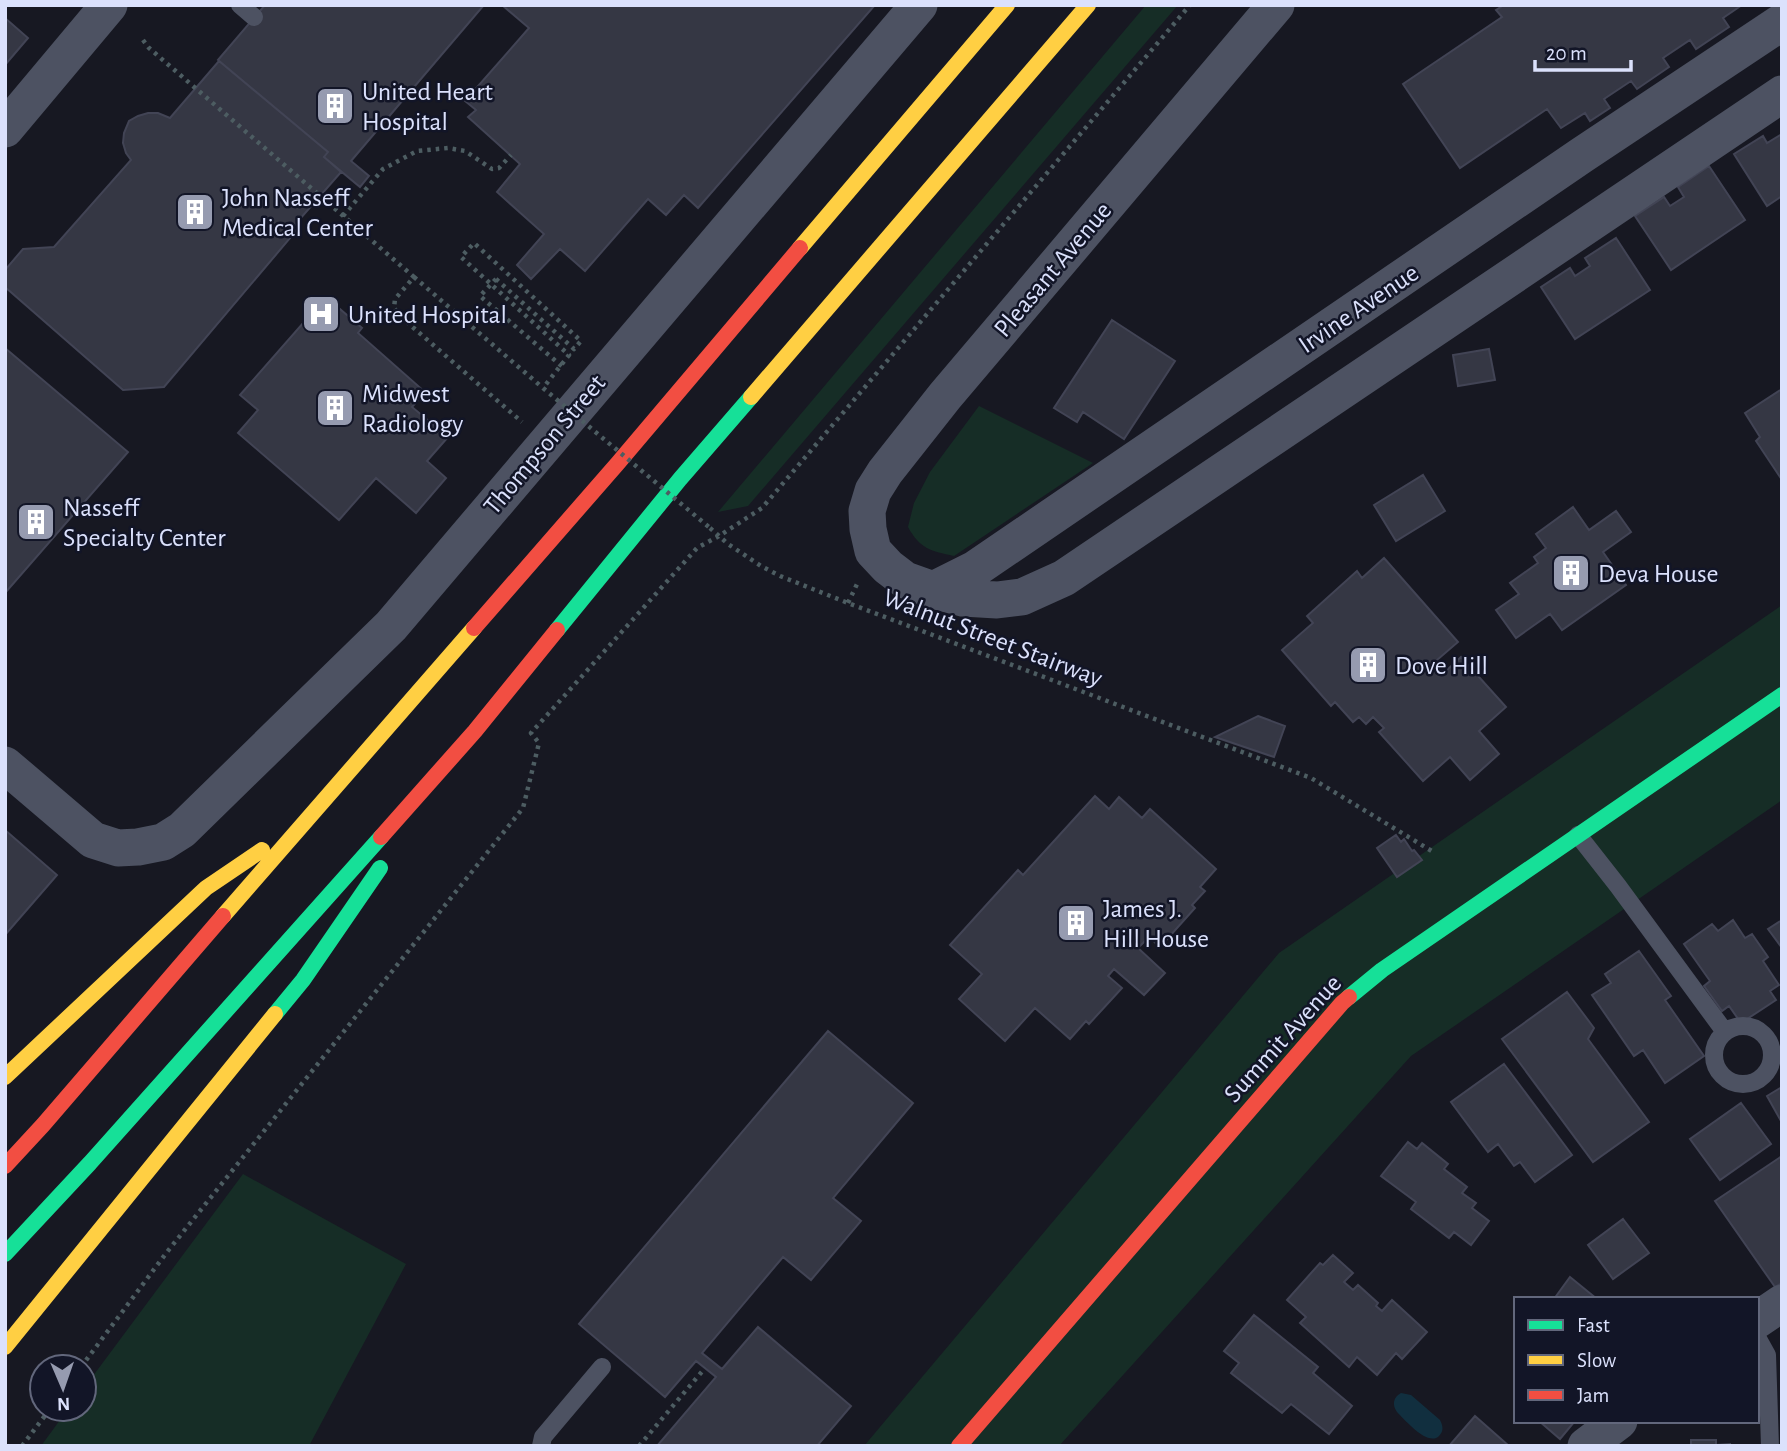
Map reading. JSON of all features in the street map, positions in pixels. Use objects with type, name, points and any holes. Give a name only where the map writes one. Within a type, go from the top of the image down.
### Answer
[{"type":"main road","points":[[5,1166],[618,463],[1007,5]]},
{"type":"main road","points":[[5,1254],[90,1163],[475,731],[680,479],[1088,5]]},
{"type":"main road","name":"Summit Avenue","points":[[959,1446],[1342,1003],[1382,970],[1782,695]]},
{"type":"main road","points":[[5,1347],[303,980],[475,731]]},
{"type":"main road","points":[[5,1077],[206,888],[304,821]]},
{"type":"street","name":"Thompson Street","points":[[5,765],[93,840],[118,848],[138,847],[163,842],[182,830],[391,625],[919,5]]},
{"type":"street","name":"Pleasant Avenue","points":[[933,590],[905,580],[873,551],[867,511],[873,491],[953,386],[1276,5]]},
{"type":"street","points":[[5,129],[93,11]]},
{"type":"street","name":"Irvine Avenue","points":[[933,590],[987,561],[1582,155],[1782,22]]},
{"type":"street","points":[[933,590],[963,597],[997,600],[1022,597],[1064,578],[1782,94]]},
{"type":"street","points":[[1759,1319],[1782,1303]]},
{"type":"street","points":[[1586,1446],[1616,1423]]},
{"type":"lane","points":[[240,5],[254,17]]},
{"type":"lane","points":[[1577,835],[1618,886],[1725,1032]]},
{"type":"lane","points":[[1759,1341],[1767,1355],[1770,1446]]},
{"type":"lane","points":[[541,1446],[543,1437],[602,1367]]},
{"type":"path","points":[[91,1353],[167,1252],[523,808],[539,743],[531,733],[697,548],[762,508],[1190,5]]},
{"type":"path","name":"Walnut Street Stairway","points":[[143,40],[342,216],[744,556],[780,576],[848,603],[1311,778],[1435,853]]},
{"type":"path","points":[[342,216],[383,169],[417,151],[448,148],[465,151],[492,169],[499,168],[511,155]]},
{"type":"path","points":[[543,387],[569,355],[461,257],[474,243],[582,341],[574,349],[496,279],[480,296],[555,362]]},
{"type":"path","points":[[414,277],[395,299],[394,308],[529,429]]},
{"type":"path","points":[[639,1446],[705,1368]]},
{"type":"path","points":[[22,1446],[39,1423]]},
{"type":"green space","points":[[1146,5],[1178,5],[748,506],[718,512]]},
{"type":"green space","points":[[979,406],[1093,463],[954,556],[922,545],[908,527],[914,503],[930,472]]},
{"type":"green space","points":[[1782,605],[1782,800],[1411,1056],[1059,1446],[864,1446],[1279,953]]},
{"type":"green space","points":[[243,1174],[406,1264],[309,1446],[41,1446],[58,1423],[98,1423],[98,1369]]},
{"type":"water","points":[[1401,1393],[1411,1395],[1440,1420],[1442,1432],[1439,1436],[1429,1438],[1423,1435],[1397,1412],[1394,1401]]},
{"type":"building","name":"United Heart Hospital","points":[[265,5],[484,5],[351,161],[369,176],[360,187],[324,157],[328,152],[218,60]]},
{"type":"building","name":"United Hospital","points":[[502,5],[875,5],[698,208],[684,195],[666,215],[648,199],[585,271],[560,249],[531,279],[517,265],[544,234],[497,192],[520,164],[468,117],[476,110],[465,101],[529,28]]},
{"type":"building","points":[[1504,5],[1742,5],[1723,18],[1729,27],[1696,49],[1690,40],[1663,58],[1669,67],[1637,89],[1631,81],[1604,99],[1610,108],[1590,121],[1585,113],[1561,128],[1547,109],[1460,168],[1403,84],[1502,17],[1496,10]]},
{"type":"building","points":[[5,18],[28,38],[5,65]]},
{"type":"building","name":"John Nasseff Medical Center","points":[[219,61],[328,152],[324,157],[341,172],[292,228],[296,231],[164,387],[123,390],[5,287],[5,270],[23,249],[54,247],[131,160],[123,143],[129,121],[148,113],[158,113],[170,118]]},
{"type":"building","points":[[1782,134],[1782,196],[1767,206],[1734,154],[1763,136],[1767,143]]},
{"type":"building","points":[[1709,166],[1745,220],[1671,270],[1635,216],[1664,197],[1670,206],[1684,197],[1678,187]]},
{"type":"building","points":[[1616,238],[1650,290],[1575,339],[1541,287],[1570,268],[1575,276],[1590,266],[1585,258]]},
{"type":"building","name":"Midwest Radiology","points":[[326,297],[362,328],[358,333],[425,392],[412,407],[448,437],[427,461],[446,478],[416,513],[376,478],[339,520],[238,433],[258,410],[240,395]]},
{"type":"building","points":[[1112,320],[1175,361],[1124,439],[1083,412],[1077,422],[1054,408]]},
{"type":"building","name":"Nasseff Specialty Center","points":[[5,348],[128,452],[5,593]]},
{"type":"building","points":[[1489,349],[1495,380],[1458,386],[1453,355]]},
{"type":"building","points":[[1782,389],[1782,480],[1756,441],[1760,437],[1745,413]]},
{"type":"building","points":[[1423,475],[1445,511],[1396,541],[1374,505]]},
{"type":"building","name":"Deva House","points":[[1573,507],[1589,530],[1616,511],[1631,532],[1603,552],[1626,585],[1562,630],[1550,614],[1516,638],[1496,610],[1519,594],[1510,583],[1538,563],[1534,557],[1546,548],[1536,534]]},
{"type":"building","name":"Dove Hill","points":[[1384,558],[1458,642],[1437,660],[1447,670],[1461,657],[1506,707],[1479,731],[1499,754],[1470,780],[1450,757],[1423,781],[1379,732],[1384,728],[1373,717],[1366,724],[1359,717],[1353,722],[1335,702],[1331,706],[1282,650],[1313,623],[1307,616],[1357,571],[1362,578]]},
{"type":"building","points":[[1258,716],[1285,726],[1274,757],[1215,737]]},
{"type":"building","name":"James J. Hill House","points":[[1095,796],[1109,809],[1119,797],[1142,818],[1150,809],[1216,869],[1200,887],[1205,891],[1192,905],[1195,908],[1160,947],[1149,937],[1138,948],[1165,973],[1144,995],[1114,969],[1108,976],[1122,988],[1089,1024],[1086,1021],[1070,1039],[1035,1008],[1005,1041],[959,999],[982,974],[950,945],[1018,870],[1023,875]]},
{"type":"building","points":[[5,830],[57,875],[5,935]]},
{"type":"building","points":[[1396,835],[1401,842],[1404,839],[1422,860],[1397,877],[1377,848]]},
{"type":"building","points":[[1733,920],[1745,938],[1752,934],[1768,957],[1763,961],[1779,985],[1770,991],[1776,1000],[1741,1023],[1729,1006],[1722,1011],[1704,986],[1710,981],[1684,944],[1712,924],[1718,931]]},
{"type":"building","points":[[1782,920],[1782,948],[1768,929]]},
{"type":"building","points":[[1639,951],[1671,996],[1665,1000],[1704,1056],[1665,1083],[1643,1050],[1634,1056],[1592,995],[1611,983],[1605,974]]},
{"type":"building","points":[[1567,992],[1594,1028],[1588,1039],[1649,1122],[1593,1162],[1502,1039]]},
{"type":"building","points":[[828,1031],[913,1103],[833,1198],[861,1221],[811,1280],[783,1257],[702,1353],[722,1369],[758,1327],[851,1406],[817,1446],[657,1446],[716,1377],[696,1361],[665,1397],[579,1324]]},
{"type":"building","points":[[1504,1064],[1572,1155],[1535,1182],[1520,1162],[1514,1166],[1498,1144],[1488,1152],[1451,1102]]},
{"type":"building","points":[[1782,1087],[1782,1121],[1781,1121],[1767,1096]]},
{"type":"building","points":[[1741,1103],[1771,1144],[1720,1180],[1690,1139]]},
{"type":"building","points":[[1408,1142],[1417,1149],[1422,1143],[1448,1164],[1444,1169],[1467,1187],[1462,1193],[1476,1203],[1472,1208],[1489,1221],[1471,1245],[1454,1232],[1449,1238],[1411,1209],[1416,1202],[1381,1176]]},
{"type":"building","points":[[1782,1156],[1782,1283],[1775,1287],[1715,1201]]},
{"type":"building","points":[[1623,1219],[1649,1253],[1613,1279],[1588,1245]]},
{"type":"building","points":[[1333,1255],[1353,1273],[1344,1282],[1353,1290],[1358,1285],[1378,1303],[1376,1306],[1382,1311],[1392,1300],[1427,1332],[1402,1359],[1396,1353],[1377,1375],[1357,1357],[1349,1367],[1300,1323],[1306,1317],[1287,1300],[1320,1263],[1323,1265]]},
{"type":"building","points":[[1570,1277],[1595,1297],[1555,1297]]},
{"type":"building","points":[[1254,1315],[1318,1367],[1313,1373],[1352,1406],[1329,1434],[1291,1404],[1282,1413],[1231,1373],[1239,1363],[1224,1351]]},
{"type":"building","points":[[1475,1416],[1509,1446],[1449,1446]]},
{"type":"building","points":[[1541,1423],[1573,1423],[1560,1439]]},
{"type":"building","points":[[1691,1440],[1716,1440],[1716,1445],[1730,1444],[1730,1446],[1691,1446]]},
{"type":"traffic: fast","points":[[557,630],[751,397]]},
{"type":"traffic: fast","points":[[1349,997],[1382,970],[1782,695]]},
{"type":"traffic: fast","points":[[5,1254],[90,1163],[381,837]]},
{"type":"traffic: fast","points":[[275,1014],[303,980],[380,868]]},
{"type":"traffic: slow","points":[[800,248],[1007,5]]},
{"type":"traffic: slow","points":[[751,397],[1088,5]]},
{"type":"traffic: slow","points":[[223,916],[474,628]]},
{"type":"traffic: slow","points":[[5,1077],[206,888],[262,850]]},
{"type":"traffic: slow","points":[[5,1347],[275,1014]]},
{"type":"traffic: jam","points":[[474,628],[800,248]]},
{"type":"traffic: jam","points":[[381,837],[475,731],[557,630]]},
{"type":"traffic: jam","points":[[5,1166],[223,916]]},
{"type":"traffic: jam","points":[[959,1446],[1349,997]]},
{"type":"place","name":"United Heart Hospital","points":[[335,106]]},
{"type":"place","name":"John Nasseff Medical Center","points":[[195,212]]},
{"type":"place","name":"United Hospital","points":[[321,314]]},
{"type":"place","name":"Midwest Radiology","points":[[335,408]]},
{"type":"place","name":"Nasseff Specialty Center","points":[[36,522]]},
{"type":"place","name":"Deva House","points":[[1571,573]]},
{"type":"place","name":"Dove Hill","points":[[1368,665]]},
{"type":"place","name":"James J. Hill House","points":[[1076,923]]}]
